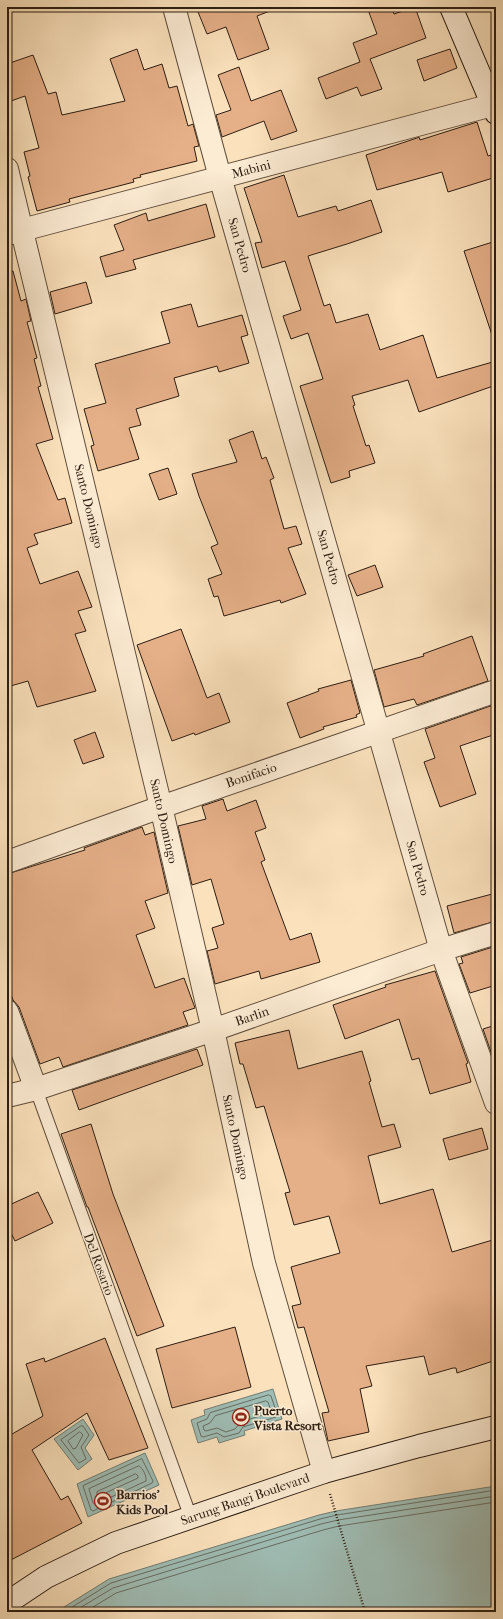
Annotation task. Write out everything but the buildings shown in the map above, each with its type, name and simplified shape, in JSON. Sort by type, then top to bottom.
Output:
[{"type":"street","name":"San Pedro","points":[[174,7],[220,177],[379,731],[440,950],[496,1102]]},
{"type":"street","points":[[451,7],[495,107]]},
{"type":"street","name":"Mabini","points":[[15,232],[220,177],[495,107]]},
{"type":"street","name":"Santo Domingo","points":[[7,169],[15,232],[161,807],[213,1030],[264,1263],[324,1472]]},
{"type":"street","name":"Bonifacio","points":[[7,862],[496,691]]},
{"type":"street","name":"Barlin","points":[[7,1096],[36,1089],[213,1030],[440,950],[496,933]]},
{"type":"street","name":"Del Rosario","points":[[7,1011],[36,1089]]},
{"type":"street","name":"Sarung Bangi Boulevard","points":[[7,1603],[46,1577],[116,1543],[324,1472],[496,1427]]},
{"type":"lane","name":"Del Rosario","points":[[36,1089],[191,1518]]},
{"type":"path","points":[[324,1472],[365,1612]]},
{"type":"water","name":"Puerto Vista Resort","points":[[273,1389],[282,1419],[244,1431],[245,1435],[219,1443],[217,1437],[198,1443],[191,1420],[205,1415],[204,1410]]},
{"type":"water","points":[[83,1419],[94,1435],[85,1448],[92,1459],[78,1470],[54,1439]]},
{"type":"water","name":"Barrios' Kids Pool","points":[[145,1453],[159,1485],[88,1517],[77,1484]]},
{"type":"water","points":[[496,1486],[496,1612],[56,1612],[109,1579],[319,1515]]},
{"type":"place","name":"Puerto Vista Resort","points":[[241,1417]]},
{"type":"place","name":"Barrios' Kids Pool","points":[[103,1501]]}]
